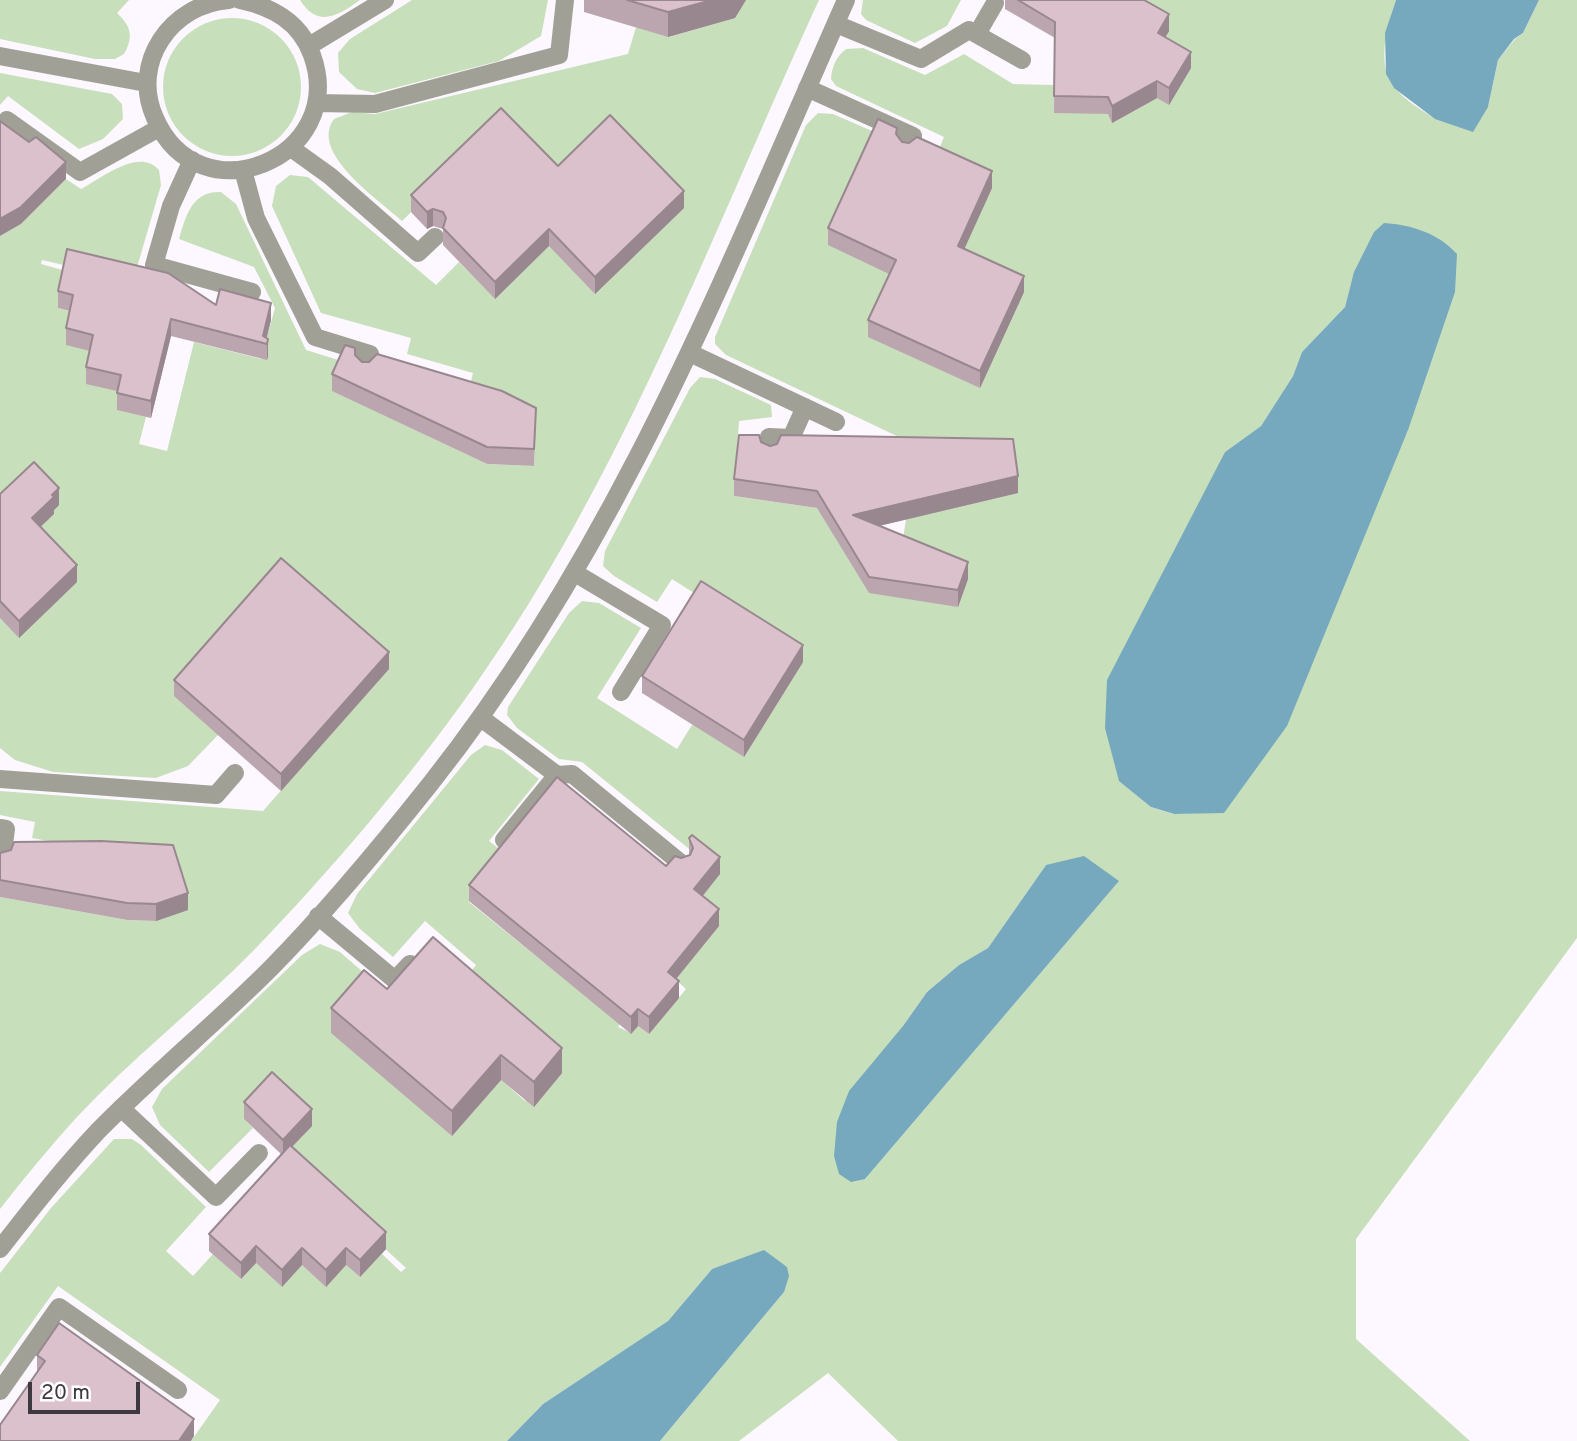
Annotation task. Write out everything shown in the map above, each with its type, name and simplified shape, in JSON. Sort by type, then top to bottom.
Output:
[{"type":"street","points":[[229,0],[194,8],[175,21],[160,38],[151,58],[146,83],[148,103],[168,142],[192,160],[227,171],[268,163],[291,148],[304,132],[316,103],[316,68],[309,46],[272,4],[240,0]]},
{"type":"street","points":[[309,46],[385,0]]},
{"type":"street","points":[[316,103],[375,104],[559,55],[565,0]]},
{"type":"street","points":[[0,1249],[40,1198],[121,1108],[270,968],[318,916],[431,784],[542,630],[639,459],[690,353],[846,0]]},
{"type":"street","points":[[977,34],[995,3]]},
{"type":"street","points":[[836,24],[921,59],[969,30],[1022,60]]},
{"type":"street","points":[[0,56],[146,83]]},
{"type":"street","points":[[807,88],[913,136],[907,149]]},
{"type":"street","points":[[7,120],[80,173],[159,128]]},
{"type":"street","points":[[291,148],[330,176],[418,253],[435,237]]},
{"type":"street","points":[[192,160],[171,206],[154,265],[252,292]]},
{"type":"street","points":[[243,170],[256,218],[315,337],[370,354],[366,368]]},
{"type":"street","points":[[690,353],[836,422]]},
{"type":"street","points":[[770,452],[769,437],[791,438],[805,407]]},
{"type":"street","points":[[575,573],[663,625],[621,692]]},
{"type":"street","points":[[481,718],[556,775],[572,774],[682,864]]},
{"type":"street","points":[[0,779],[216,795],[235,773]]},
{"type":"street","points":[[504,840],[556,775]]},
{"type":"street","points":[[0,828],[6,829],[2,859]]},
{"type":"street","points":[[318,916],[395,980],[413,972],[423,949]]},
{"type":"street","points":[[121,1108],[216,1197],[259,1153]]},
{"type":"street","points":[[0,1391],[59,1307],[178,1390]]},
{"type":"green space","points":[[0,0],[129,0],[117,13],[130,32],[127,48],[124,54],[115,59],[95,59],[0,39]]},
{"type":"green space","points":[[300,0],[360,0],[337,14],[321,17],[307,9]]},
{"type":"green space","points":[[412,0],[548,0],[541,36],[499,61],[375,93],[357,89],[339,72],[338,53],[350,39]]},
{"type":"green space","points":[[746,0],[819,0],[662,352],[575,524],[527,607],[473,688],[396,790],[312,888],[254,950],[76,1118],[0,1209],[0,897],[127,920],[156,921],[102,851],[32,838],[35,822],[0,815],[0,791],[263,811],[388,669],[218,735],[188,766],[156,778],[53,772],[15,760],[0,748],[0,618],[20,637],[7,555],[54,514],[0,511],[0,236],[21,224],[66,179],[81,189],[131,163],[151,164],[159,170],[161,185],[133,281],[42,260],[41,264],[66,271],[58,308],[73,312],[105,367],[146,417],[139,444],[167,451],[194,342],[261,359],[275,308],[254,267],[179,239],[188,213],[197,200],[211,193],[221,192],[236,204],[306,350],[345,362],[333,391],[487,464],[534,466],[536,425],[467,397],[473,373],[407,354],[411,338],[321,313],[272,206],[276,186],[290,175],[308,177],[436,285],[459,262],[495,298],[549,246],[558,183],[501,125],[402,221],[363,188],[338,160],[331,146],[329,132],[334,119],[352,112],[375,114],[628,54],[636,27],[669,37],[735,18]]},
{"type":"green space","points":[[863,0],[961,0],[947,26],[915,43],[866,20],[861,14]]},
{"type":"green space","points":[[1116,0],[1396,0],[1385,46],[1386,69],[1396,89],[1435,119],[1488,107],[1498,60],[1523,33],[1539,0],[1577,0],[1577,938],[1356,1239],[1356,1339],[1470,1441],[898,1441],[828,1373],[739,1441],[660,1441],[784,1292],[729,1264],[712,1269],[668,1321],[543,1404],[507,1441],[191,1441],[220,1400],[58,1286],[0,1367],[0,1273],[51,1208],[114,1139],[132,1139],[141,1145],[206,1207],[166,1251],[193,1276],[213,1254],[241,1279],[256,1263],[282,1287],[302,1265],[326,1286],[346,1265],[360,1277],[381,1253],[401,1272],[406,1268],[244,1119],[253,1128],[209,1172],[160,1125],[152,1107],[162,1089],[302,955],[320,944],[340,952],[387,993],[452,1136],[485,1098],[470,1052],[526,1102],[460,985],[476,965],[425,921],[393,957],[360,929],[348,913],[357,894],[471,755],[485,745],[502,750],[539,779],[489,841],[507,855],[469,902],[620,1024],[618,1027],[631,1033],[638,1026],[649,1034],[686,989],[675,979],[694,906],[720,874],[582,762],[559,759],[517,728],[507,715],[508,707],[569,613],[582,601],[599,603],[641,628],[597,698],[677,749],[692,725],[803,662],[672,579],[657,602],[614,576],[603,566],[605,551],[690,388],[700,377],[715,379],[771,405],[772,417],[739,421],[734,496],[817,508],[901,552],[906,519],[1017,493],[726,355],[715,344],[715,337],[806,125],[818,113],[833,114],[879,134],[958,263],[934,161],[944,137],[836,86],[831,79],[835,62],[846,49],[863,48],[925,75],[964,54],[1013,84],[1054,85],[1158,50],[1168,31]],"holes":[[[1352,281],[1408,430],[1224,812],[1173,814],[1151,807],[1205,494],[1225,452],[1261,426],[1293,376],[1302,352],[1345,307]],[[1046,865],[1118,882],[865,1179],[903,1026],[927,992],[959,965],[988,948]]]},
{"type":"green space","points":[[232,18],[258,23],[281,38],[296,61],[301,87],[296,113],[281,136],[258,151],[232,156],[206,151],[183,136],[168,113],[163,87],[168,61],[183,38],[206,23]]},
{"type":"green space","points":[[0,73],[112,94],[122,104],[123,119],[103,139],[79,149],[8,96],[0,105]]},
{"type":"water","points":[[1396,0],[1539,0],[1523,33],[1514,39],[1498,60],[1488,107],[1473,132],[1435,119],[1394,88],[1386,74],[1385,33]]},
{"type":"water","points":[[1384,223],[1424,231],[1457,254],[1455,292],[1408,430],[1287,726],[1224,813],[1174,814],[1151,807],[1119,781],[1105,728],[1107,680],[1225,452],[1261,426],[1293,376],[1302,352],[1345,307],[1354,272],[1374,232]]},
{"type":"water","points":[[1084,856],[1119,881],[865,1179],[851,1182],[839,1174],[834,1156],[837,1122],[849,1091],[903,1026],[927,992],[959,965],[988,948],[1046,865]]},
{"type":"water","points":[[764,1250],[787,1267],[789,1276],[784,1292],[660,1441],[507,1441],[543,1404],[668,1321],[712,1269]]},
{"type":"building","points":[[627,0],[712,0],[668,12]]},
{"type":"building","points":[[1018,0],[1144,0],[1169,14],[1158,33],[1191,52],[1169,88],[1157,81],[1112,106],[1108,97],[1054,96],[1055,22]]},
{"type":"building","points":[[501,108],[558,166],[610,115],[684,191],[595,277],[549,229],[495,282],[443,228],[446,218],[443,212],[433,209],[427,212],[411,195]]},
{"type":"building","points":[[878,119],[897,128],[896,134],[902,142],[909,143],[917,137],[992,171],[958,246],[1024,276],[980,371],[868,320],[896,260],[828,228]]},
{"type":"building","points":[[0,121],[29,142],[36,137],[66,162],[21,207],[0,219]]},
{"type":"building","points":[[67,249],[168,273],[216,305],[220,289],[271,303],[263,336],[268,339],[267,344],[171,319],[151,401],[117,393],[121,375],[86,367],[93,335],[66,328],[73,295],[58,291]]},
{"type":"building","points":[[345,345],[355,348],[355,355],[362,362],[369,362],[377,354],[502,391],[536,408],[534,449],[487,447],[332,374]]},
{"type":"building","points":[[739,435],[759,435],[761,442],[770,446],[777,444],[781,435],[1013,439],[1018,476],[853,515],[968,562],[958,590],[869,577],[817,491],[734,479]]},
{"type":"building","points":[[34,462],[59,488],[52,495],[54,497],[32,518],[77,565],[19,621],[0,601],[0,494]]},
{"type":"building","points":[[281,558],[389,652],[281,774],[174,680]]},
{"type":"building","points":[[701,581],[803,645],[744,740],[642,676]]},
{"type":"building","points":[[557,777],[666,866],[675,856],[681,858],[690,855],[693,848],[689,838],[692,835],[720,857],[694,889],[719,909],[668,972],[679,981],[649,1017],[638,1009],[631,1017],[469,885]]},
{"type":"building","points":[[101,841],[173,845],[188,893],[156,904],[127,903],[0,880],[0,853],[11,850],[14,842]]},
{"type":"building","points":[[433,937],[562,1048],[534,1082],[501,1055],[452,1111],[331,1008],[364,970],[387,989]]},
{"type":"building","points":[[272,1072],[312,1109],[283,1140],[244,1102]]},
{"type":"building","points":[[290,1145],[386,1232],[360,1260],[346,1248],[326,1270],[302,1248],[282,1270],[256,1246],[241,1263],[209,1234]]},
{"type":"building","points":[[59,1323],[194,1419],[179,1441],[0,1441],[0,1425],[45,1361],[37,1355]]}]
